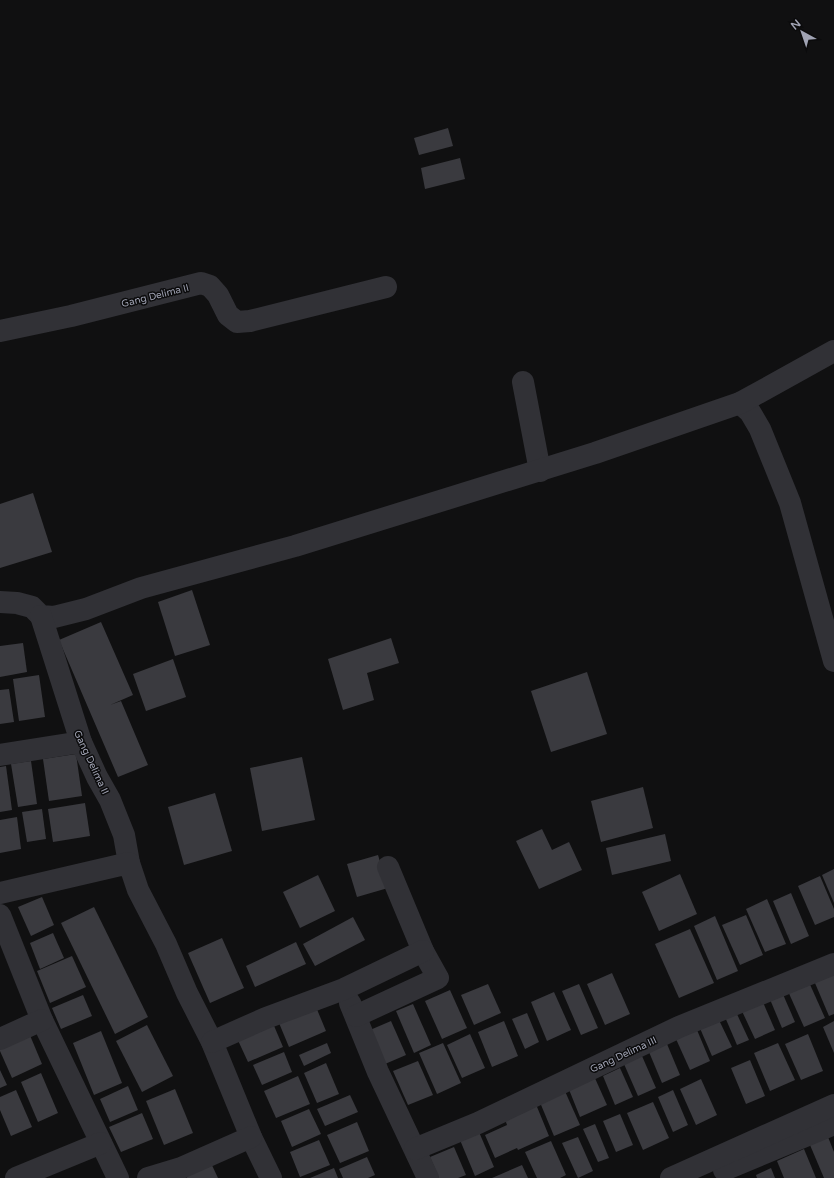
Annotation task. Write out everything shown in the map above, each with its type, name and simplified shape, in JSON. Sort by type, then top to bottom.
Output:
[{"type":"street","name":"Gang Delima II","points":[[0,331],[71,316],[201,283],[210,286],[218,295],[228,315],[237,322],[250,321],[386,287]]},
{"type":"street","points":[[0,602],[17,603],[32,607],[41,616],[54,617],[86,609],[141,588],[295,546],[602,451],[740,403],[834,351]]},
{"type":"street","points":[[523,382],[540,471]]},
{"type":"street","points":[[740,403],[750,412],[760,429],[790,503],[834,660]]},
{"type":"street","name":"Gang Delima II","points":[[41,616],[80,742],[110,800],[124,836],[129,863],[138,890],[166,944],[187,993],[212,1042],[270,1178]]},
{"type":"street","points":[[0,755],[80,742]]},
{"type":"street","points":[[0,893],[129,863]]},
{"type":"street","points":[[356,1016],[438,978],[423,951],[388,867]]},
{"type":"street","points":[[0,915],[42,1020],[118,1178]]},
{"type":"street","points":[[212,1042],[266,1018],[344,989],[423,951]]},
{"type":"street","name":"Gang Delima III","points":[[415,1149],[478,1123],[679,1027],[834,964]]},
{"type":"street","points":[[344,989],[378,1072],[428,1178]]},
{"type":"street","points":[[0,1039],[42,1020]]},
{"type":"street","points":[[689,1176],[834,1105]]},
{"type":"street","points":[[689,1176],[834,1124]]},
{"type":"street","points":[[148,1178],[181,1168],[252,1137]]},
{"type":"street","points":[[16,1178],[101,1142]]},
{"type":"building","points":[[448,128],[453,146],[419,155],[414,138]]},
{"type":"building","points":[[460,158],[465,179],[425,189],[421,168]]},
{"type":"building","points":[[33,493],[52,552],[0,568],[0,504]]},
{"type":"building","points":[[192,590],[210,645],[175,656],[158,602]]},
{"type":"building","points":[[101,622],[133,695],[110,705],[121,701],[148,765],[118,777],[59,640]]},
{"type":"building","points":[[391,638],[399,663],[367,673],[374,700],[343,710],[328,659]]},
{"type":"building","points":[[23,643],[27,672],[0,677],[0,646]]},
{"type":"building","points":[[173,659],[186,697],[146,711],[133,674]]},
{"type":"building","points":[[587,672],[607,734],[551,752],[531,691]]},
{"type":"building","points":[[39,675],[45,717],[19,721],[13,679]]},
{"type":"building","points":[[9,689],[14,722],[0,724],[0,690]]},
{"type":"building","points":[[76,754],[82,796],[49,801],[43,759]]},
{"type":"building","points":[[302,757],[315,820],[262,831],[250,768]]},
{"type":"building","points":[[31,761],[37,804],[18,807],[11,764]]},
{"type":"building","points":[[6,766],[12,810],[0,812],[0,767]]},
{"type":"building","points":[[643,787],[653,828],[601,842],[591,801]]},
{"type":"building","points":[[215,793],[232,851],[184,865],[168,807]]},
{"type":"building","points":[[85,803],[90,836],[53,842],[48,809]]},
{"type":"building","points":[[42,809],[46,839],[27,842],[22,812]]},
{"type":"building","points":[[17,817],[21,849],[0,853],[0,820]]},
{"type":"building","points":[[542,829],[552,850],[569,842],[582,870],[539,889],[516,841]]},
{"type":"building","points":[[665,834],[671,861],[612,875],[606,848]]},
{"type":"building","points":[[378,855],[388,888],[357,897],[347,864]]},
{"type":"building","points":[[834,869],[834,903],[822,875]]},
{"type":"building","points":[[680,874],[697,914],[659,931],[642,892]]},
{"type":"building","points":[[318,875],[335,911],[300,928],[283,892]]},
{"type":"building","points":[[820,876],[834,909],[834,917],[815,925],[798,886]]},
{"type":"building","points":[[791,893],[809,936],[791,944],[773,901]]},
{"type":"building","points":[[42,897],[54,925],[31,936],[18,907]]},
{"type":"building","points":[[767,899],[786,944],[765,952],[746,909]]},
{"type":"building","points":[[94,907],[148,1017],[115,1034],[61,923]]},
{"type":"building","points":[[746,915],[763,955],[740,965],[722,925]]},
{"type":"building","points":[[715,916],[738,971],[717,980],[694,926]]},
{"type":"building","points":[[353,917],[365,940],[315,966],[303,944]]},
{"type":"building","points":[[690,929],[714,983],[679,998],[655,944]]},
{"type":"building","points":[[53,933],[64,958],[40,969],[30,943]]},
{"type":"building","points":[[222,938],[244,988],[210,1003],[188,953]]},
{"type":"building","points":[[296,942],[306,964],[255,987],[246,966]]},
{"type":"building","points":[[72,956],[86,987],[50,1003],[37,971]]},
{"type":"building","points":[[834,969],[834,1014],[829,1016],[812,976]]},
{"type":"building","points":[[612,973],[630,1014],[605,1025],[587,984]]},
{"type":"building","points":[[808,980],[825,1018],[804,1027],[787,989]]},
{"type":"building","points":[[488,984],[501,1013],[474,1025],[461,995]]},
{"type":"building","points":[[579,984],[598,1028],[581,1035],[562,991]]},
{"type":"building","points":[[450,990],[467,1028],[442,1039],[425,1001]]},
{"type":"building","points":[[554,992],[571,1030],[547,1041],[531,1002]]},
{"type":"building","points":[[782,992],[795,1022],[782,1028],[769,997]]},
{"type":"building","points":[[83,995],[92,1016],[61,1029],[52,1008]]},
{"type":"building","points":[[762,1000],[775,1030],[755,1039],[741,1009]]},
{"type":"building","points":[[413,1004],[431,1045],[414,1053],[396,1011]]},
{"type":"building","points":[[316,1007],[326,1031],[289,1047],[279,1023]]},
{"type":"building","points":[[736,1012],[749,1040],[737,1045],[725,1017]]},
{"type":"building","points":[[527,1013],[539,1042],[525,1049],[512,1019]]},
{"type":"building","points":[[718,1018],[732,1047],[712,1056],[699,1026]]},
{"type":"building","points":[[272,1021],[283,1047],[248,1062],[236,1036]]},
{"type":"building","points":[[391,1021],[406,1055],[385,1064],[370,1030]]},
{"type":"building","points":[[504,1021],[518,1056],[492,1067],[478,1032]]},
{"type":"building","points":[[834,1021],[834,1053],[823,1027]]},
{"type":"building","points":[[147,1025],[173,1076],[142,1092],[116,1041]]},
{"type":"building","points":[[697,1030],[710,1061],[690,1070],[676,1039]]},
{"type":"building","points":[[101,1031],[122,1083],[94,1095],[73,1043]]},
{"type":"building","points":[[29,1033],[42,1064],[12,1078],[0,1051],[0,1046]]},
{"type":"building","points":[[470,1034],[485,1068],[462,1078],[447,1045]]},
{"type":"building","points":[[808,1034],[823,1071],[801,1080],[785,1044]]},
{"type":"building","points":[[327,1043],[331,1053],[304,1066],[299,1055]]},
{"type":"building","points":[[443,1043],[461,1083],[437,1094],[419,1053]]},
{"type":"building","points":[[778,1043],[795,1080],[770,1091],[754,1053]]},
{"type":"building","points":[[667,1044],[680,1075],[662,1083],[649,1052]]},
{"type":"building","points":[[284,1052],[292,1072],[262,1085],[253,1065]]},
{"type":"building","points":[[642,1056],[656,1088],[638,1096],[624,1064]]},
{"type":"building","points":[[750,1060],[765,1096],[746,1104],[731,1068]]},
{"type":"building","points":[[418,1061],[433,1095],[408,1105],[393,1071]]},
{"type":"building","points":[[326,1063],[339,1094],[317,1103],[304,1073]]},
{"type":"building","points":[[620,1068],[633,1097],[615,1105],[603,1076]]},
{"type":"building","points":[[0,1070],[7,1085],[0,1088]]},
{"type":"building","points":[[41,1073],[58,1113],[38,1122],[21,1082]]},
{"type":"building","points":[[298,1076],[310,1104],[276,1118],[264,1091]]},
{"type":"building","points":[[594,1076],[607,1105],[580,1117],[568,1087]]},
{"type":"building","points":[[701,1079],[717,1115],[696,1125],[680,1089]]},
{"type":"building","points":[[128,1086],[138,1110],[110,1122],[100,1099]]},
{"type":"building","points":[[175,1089],[193,1133],[164,1145],[146,1101]]},
{"type":"building","points":[[564,1089],[580,1125],[554,1136],[539,1100]]},
{"type":"building","points":[[16,1090],[32,1127],[11,1136],[0,1110],[0,1097]]},
{"type":"building","points":[[673,1090],[688,1125],[673,1132],[658,1097]]},
{"type":"building","points":[[350,1095],[358,1112],[325,1126],[317,1109]]},
{"type":"building","points":[[535,1102],[549,1136],[518,1150],[517,1148],[495,1158],[485,1135],[507,1125],[504,1116]]},
{"type":"building","points":[[653,1102],[669,1138],[643,1150],[627,1113]]},
{"type":"building","points":[[309,1109],[321,1134],[292,1147],[281,1121]]},
{"type":"building","points":[[142,1113],[153,1139],[121,1152],[109,1127]]},
{"type":"building","points":[[620,1114],[633,1145],[616,1152],[603,1121]]},
{"type":"building","points":[[357,1122],[369,1151],[340,1163],[327,1135]]},
{"type":"building","points":[[595,1124],[609,1158],[598,1162],[583,1129]]},
{"type":"building","points":[[479,1132],[494,1167],[475,1176],[460,1140]]},
{"type":"building","points":[[578,1137],[593,1171],[578,1178],[562,1143]]},
{"type":"building","points":[[828,1137],[834,1152],[834,1178],[824,1178],[810,1145]]},
{"type":"building","points":[[319,1140],[330,1165],[300,1177],[290,1152]]},
{"type":"building","points":[[551,1141],[566,1175],[560,1178],[537,1178],[525,1152]]},
{"type":"building","points":[[454,1147],[466,1175],[458,1178],[439,1178],[430,1157]]},
{"type":"building","points":[[804,1149],[816,1178],[784,1178],[777,1161]]},
{"type":"building","points":[[367,1157],[375,1175],[368,1178],[343,1178],[339,1169]]},
{"type":"building","points":[[210,1161],[218,1178],[187,1178],[184,1172]]},
{"type":"building","points":[[522,1165],[528,1178],[492,1178]]},
{"type":"building","points":[[334,1168],[338,1178],[310,1178]]},
{"type":"building","points":[[771,1168],[775,1178],[757,1178],[756,1175]]}]
